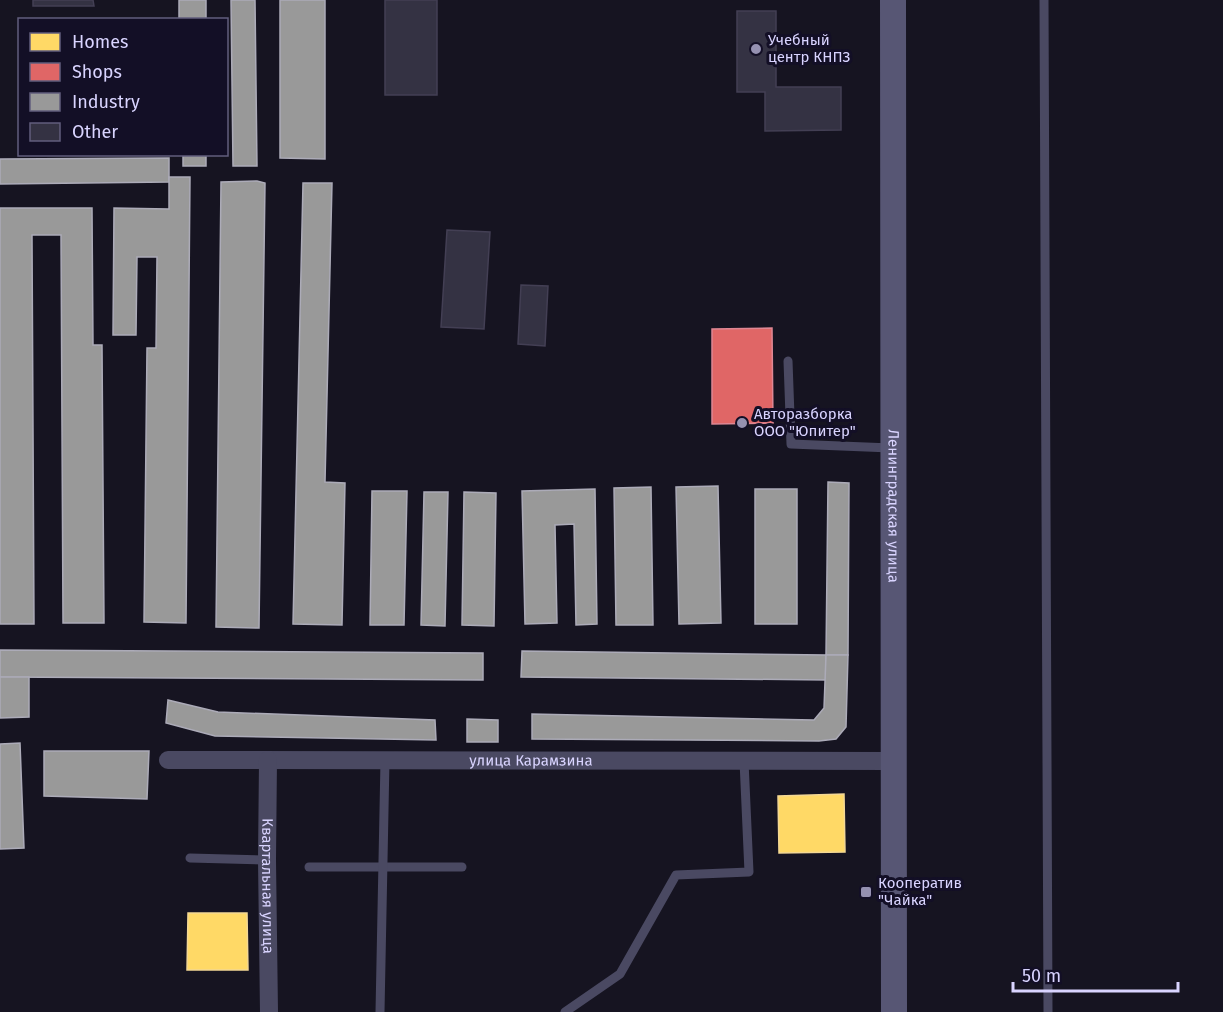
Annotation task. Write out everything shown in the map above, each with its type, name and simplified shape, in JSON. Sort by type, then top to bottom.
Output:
[{"type":"main road","name":"Ленинградская улица","points":[[894,0],[894,1012]]},
{"type":"street","name":"улица Карамзина","points":[[168,760],[894,761]]},
{"type":"street","name":"Квартальная улица","points":[[268,760],[269,1012]]},
{"type":"lane","points":[[1044,0],[1048,1012]]},
{"type":"lane","points":[[788,361],[791,444],[894,448]]},
{"type":"lane","points":[[380,1012],[385,760]]},
{"type":"lane","points":[[565,1012],[620,974],[676,875],[749,872],[744,761]]},
{"type":"lane","points":[[190,858],[267,860]]},
{"type":"lane","points":[[309,867],[462,867]]},
{"type":"building: Homes","points":[[844,794],[845,852],[779,853],[778,796]]},
{"type":"building: Homes","points":[[188,913],[247,913],[248,970],[187,970]]},
{"type":"building: Shops","points":[[772,328],[773,423],[712,424],[712,329]]},
{"type":"building: Industry","points":[[179,0],[206,0],[206,18],[179,18]]},
{"type":"building: Industry","points":[[231,0],[255,0],[257,166],[233,166]]},
{"type":"building: Industry","points":[[280,0],[325,0],[325,159],[280,158]]},
{"type":"building: Industry","points":[[183,156],[206,156],[206,166],[183,166]]},
{"type":"building: Industry","points":[[169,158],[169,182],[0,184],[0,159]]},
{"type":"building: Industry","points":[[169,177],[190,177],[186,623],[144,622],[147,348],[156,348],[157,257],[137,257],[136,335],[113,335],[114,208],[169,209]]},
{"type":"building: Industry","points":[[257,181],[265,183],[259,628],[216,627],[221,182]]},
{"type":"building: Industry","points":[[303,183],[332,183],[325,482],[345,483],[342,625],[293,624]]},
{"type":"building: Industry","points":[[0,208],[92,208],[93,345],[102,345],[104,623],[63,623],[61,235],[32,235],[34,624],[0,624]]},
{"type":"building: Industry","points":[[828,482],[849,483],[848,655],[826,655]]},
{"type":"building: Industry","points":[[718,486],[721,623],[679,624],[676,487]]},
{"type":"building: Industry","points":[[651,487],[653,625],[616,625],[614,488]]},
{"type":"building: Industry","points":[[595,489],[597,624],[576,625],[574,524],[555,525],[557,623],[525,624],[522,491]]},
{"type":"building: Industry","points":[[755,489],[797,489],[797,624],[755,624]]},
{"type":"building: Industry","points":[[372,491],[407,491],[404,625],[370,625]]},
{"type":"building: Industry","points":[[424,492],[448,492],[445,626],[421,625]]},
{"type":"building: Industry","points":[[464,492],[496,493],[494,626],[462,625]]},
{"type":"building: Industry","points":[[0,650],[483,653],[483,680],[0,677]]},
{"type":"building: Industry","points":[[522,651],[826,655],[826,680],[521,677]]},
{"type":"building: Industry","points":[[826,655],[848,655],[846,727],[836,739],[819,741],[532,739],[532,714],[814,720],[824,708]]},
{"type":"building: Industry","points":[[0,677],[29,677],[29,717],[0,718]]},
{"type":"building: Industry","points":[[168,700],[218,712],[435,720],[436,740],[215,736],[166,723]]},
{"type":"building: Industry","points":[[467,719],[498,720],[498,742],[467,742]]},
{"type":"building: Industry","points":[[20,743],[24,848],[0,849],[0,744]]},
{"type":"building: Industry","points":[[44,751],[149,751],[147,799],[44,796]]},
{"type":"building: Other","points":[[33,0],[93,0],[94,6],[33,6]]},
{"type":"building: Other","points":[[385,0],[437,0],[437,95],[385,95]]},
{"type":"building: Other","name":"Учебный центр КНПЗ","points":[[737,11],[776,11],[776,87],[841,87],[841,130],[765,131],[765,92],[737,92]]},
{"type":"building: Other","points":[[447,230],[490,232],[484,329],[441,327]]},
{"type":"building: Other","points":[[521,285],[548,286],[545,346],[518,344]]},
{"type":"place","name":"Учебный центр КНПЗ","points":[[756,49]]},
{"type":"place","name":"Авторазборка ООО \"Юпитер\"","points":[[742,423]]},
{"type":"place","name":"Кооператив \"Чайка\"","points":[[866,892]]}]
